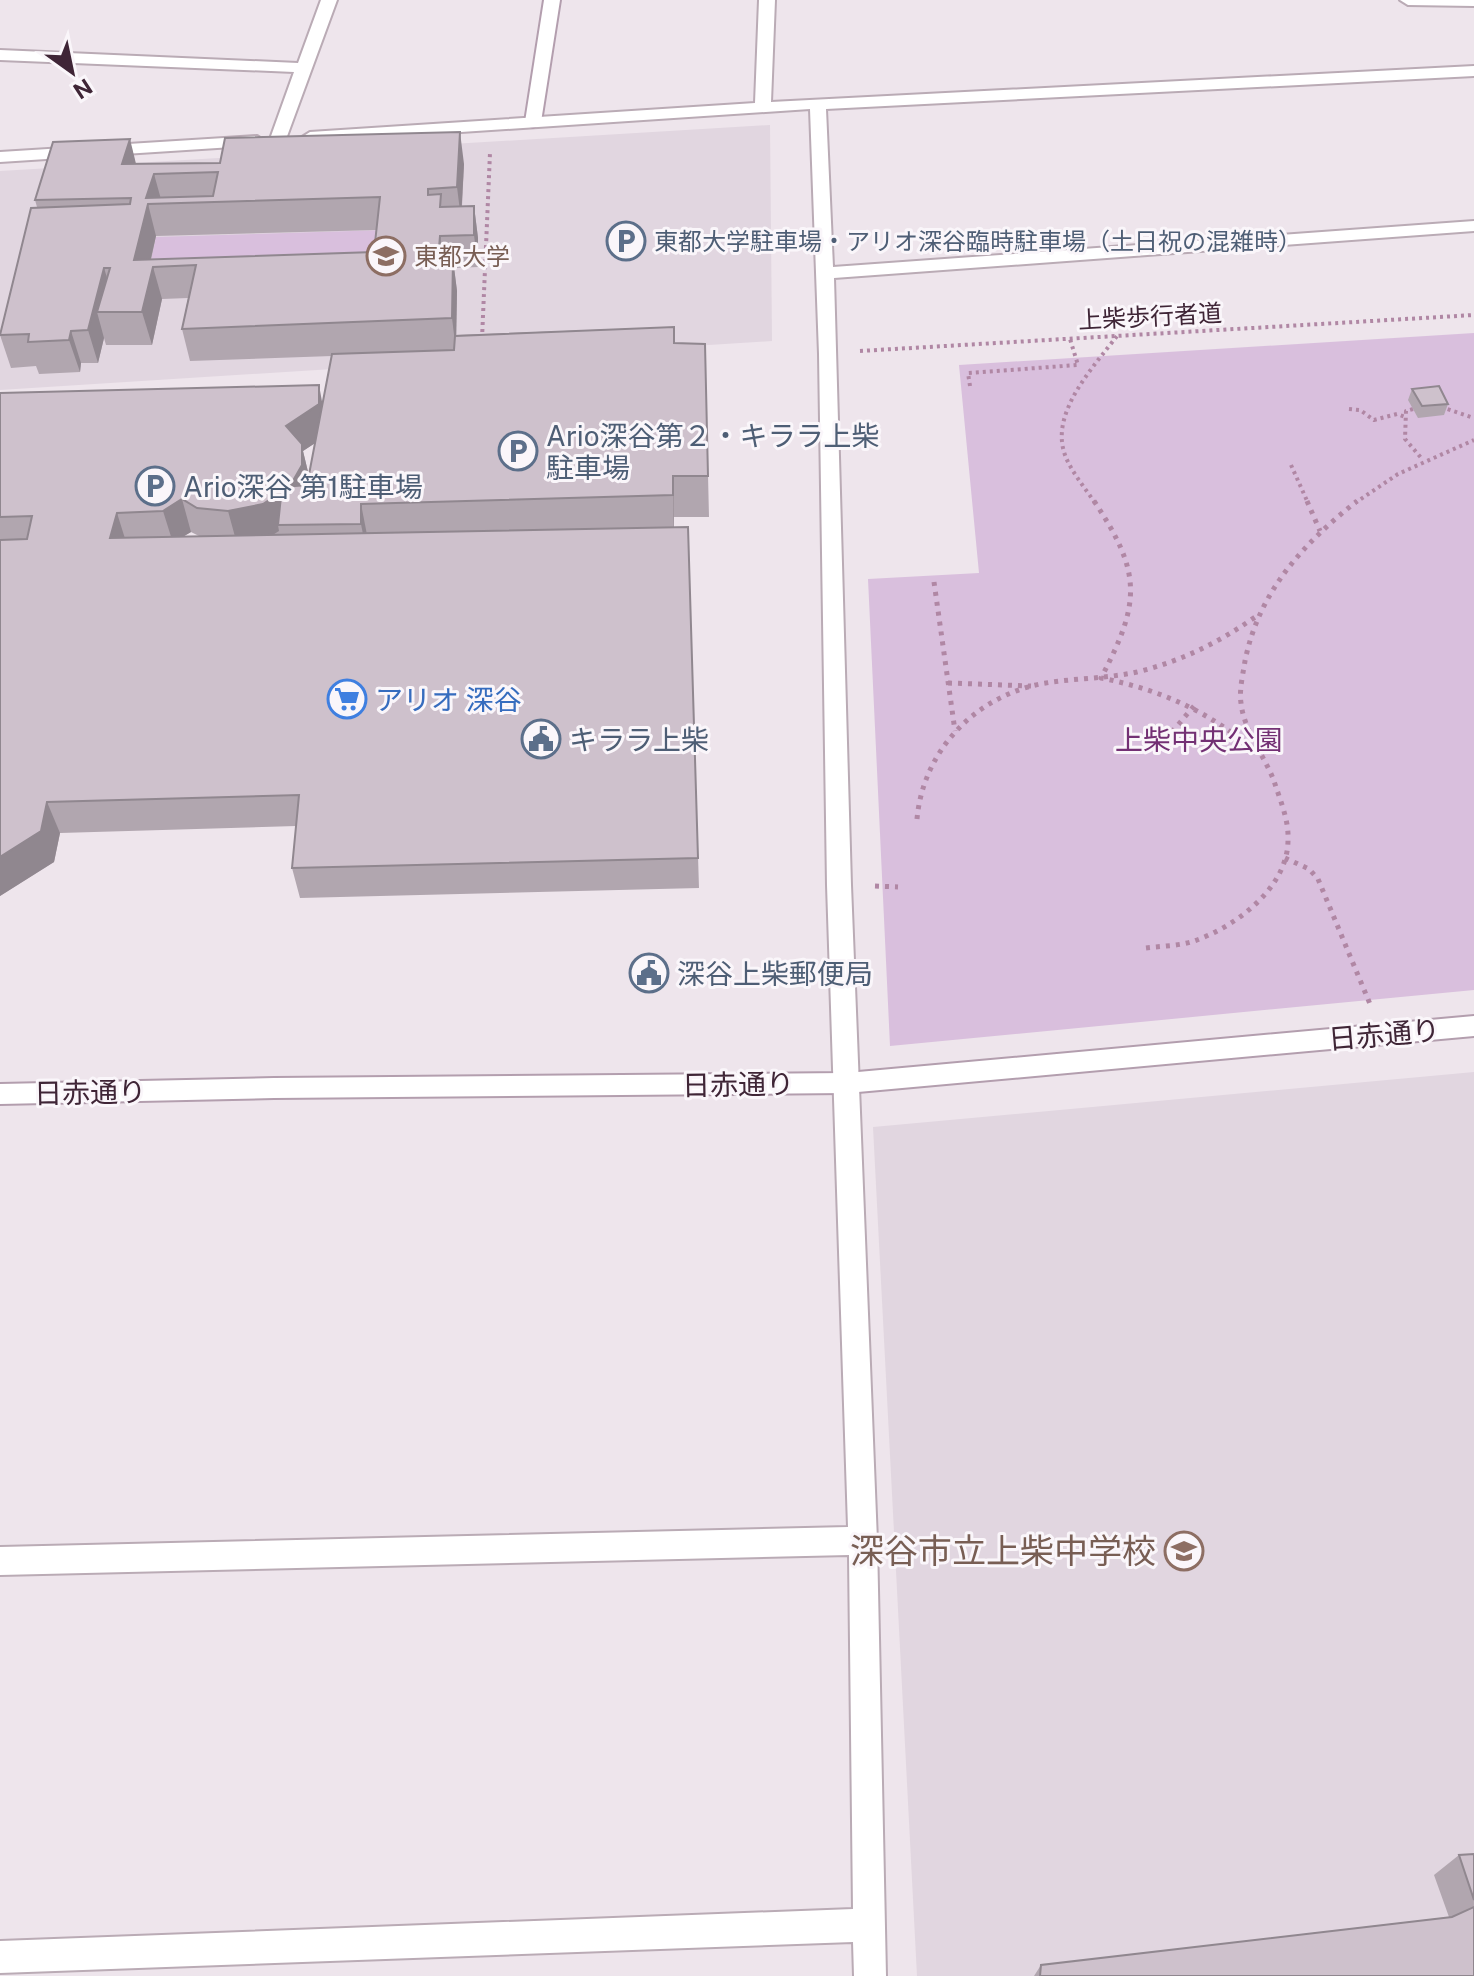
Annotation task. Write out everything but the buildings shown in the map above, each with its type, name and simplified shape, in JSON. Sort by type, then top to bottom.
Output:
[{"type":"street","points":[[278,139],[329,0]]},
{"type":"street","points":[[533,122],[552,0]]},
{"type":"street","points":[[763,107],[767,0]]},
{"type":"street","points":[[1408,0],[1471,4]]},
{"type":"street","points":[[0,55],[306,68]]},
{"type":"street","points":[[0,157],[763,107],[1474,71]]},
{"type":"street","points":[[818,105],[828,354],[837,823],[863,1541],[870,1976]]},
{"type":"street","points":[[823,273],[1474,226]]},
{"type":"street","name":"日赤通り","points":[[0,1094],[274,1088],[847,1083],[1474,1026]]},
{"type":"street","points":[[0,1561],[863,1541]]},
{"type":"street","points":[[0,1957],[868,1925]]},
{"type":"path","points":[[482,353],[490,142]]},
{"type":"path","name":"上柴歩行者道","points":[[828,354],[1474,315]]},
{"type":"path","points":[[1101,678],[1121,637],[1132,602],[1127,562],[1109,525],[1063,453],[1062,432],[1080,391],[1117,336]]},
{"type":"path","points":[[970,386],[968,373],[1078,365],[1070,339]]},
{"type":"path","points":[[1440,407],[1474,418]]},
{"type":"path","points":[[1349,409],[1360,410],[1374,420],[1397,414],[1405,417]]},
{"type":"path","points":[[1413,409],[1406,411],[1401,429],[1403,440],[1409,450],[1423,460]]},
{"type":"path","points":[[1146,948],[1193,941],[1232,921],[1263,896],[1282,869],[1289,843],[1284,816],[1241,702],[1244,660],[1253,627],[1297,556],[1320,531],[1362,497],[1423,460],[1474,440]]},
{"type":"path","points":[[1291,465],[1320,531]]},
{"type":"path","points":[[934,582],[955,732]]},
{"type":"path","points":[[948,683],[1035,686],[1101,678],[1163,665],[1222,642],[1261,613]]},
{"type":"path","points":[[1101,678],[1150,688],[1194,706],[1240,736],[1265,762]]},
{"type":"path","points":[[917,819],[916,802],[924,773],[941,746],[994,702],[1035,686]]},
{"type":"path","points":[[1172,732],[1194,706]]},
{"type":"path","points":[[1285,858],[1309,869],[1318,879],[1383,1034]]},
{"type":"shaded area","name":"東都大学","points":[[770,125],[772,341],[0,390],[0,171]]},
{"type":"shaded area","name":"深谷市立上柴中学校","points":[[1474,1072],[1474,1976],[917,1976],[873,1127]]},
{"type":"green space","points":[[385,230],[379,284],[143,293],[156,237]]},
{"type":"green space","name":"上柴中央公園","points":[[1474,333],[1474,990],[890,1046],[868,579],[979,573],[959,365]]},
{"type":"place","name":"東都大学駐車場・アリオ深谷臨時駐車場（土日祝の混雑時）","points":[[626,241]]},
{"type":"place","name":"東都大学","points":[[386,256]]},
{"type":"place","name":"Ario深谷第２・キララ上柴 駐車場","points":[[518,451]]},
{"type":"place","name":"Ario深谷 第1駐車場","points":[[155,486]]},
{"type":"place","name":"アリオ 深谷","points":[[347,699]]},
{"type":"place","name":"キララ上柴","points":[[541,739]]},
{"type":"place","name":"深谷上柴郵便局","points":[[649,973]]},
{"type":"place","name":"深谷市立上柴中学校","points":[[1184,1551]]}]
